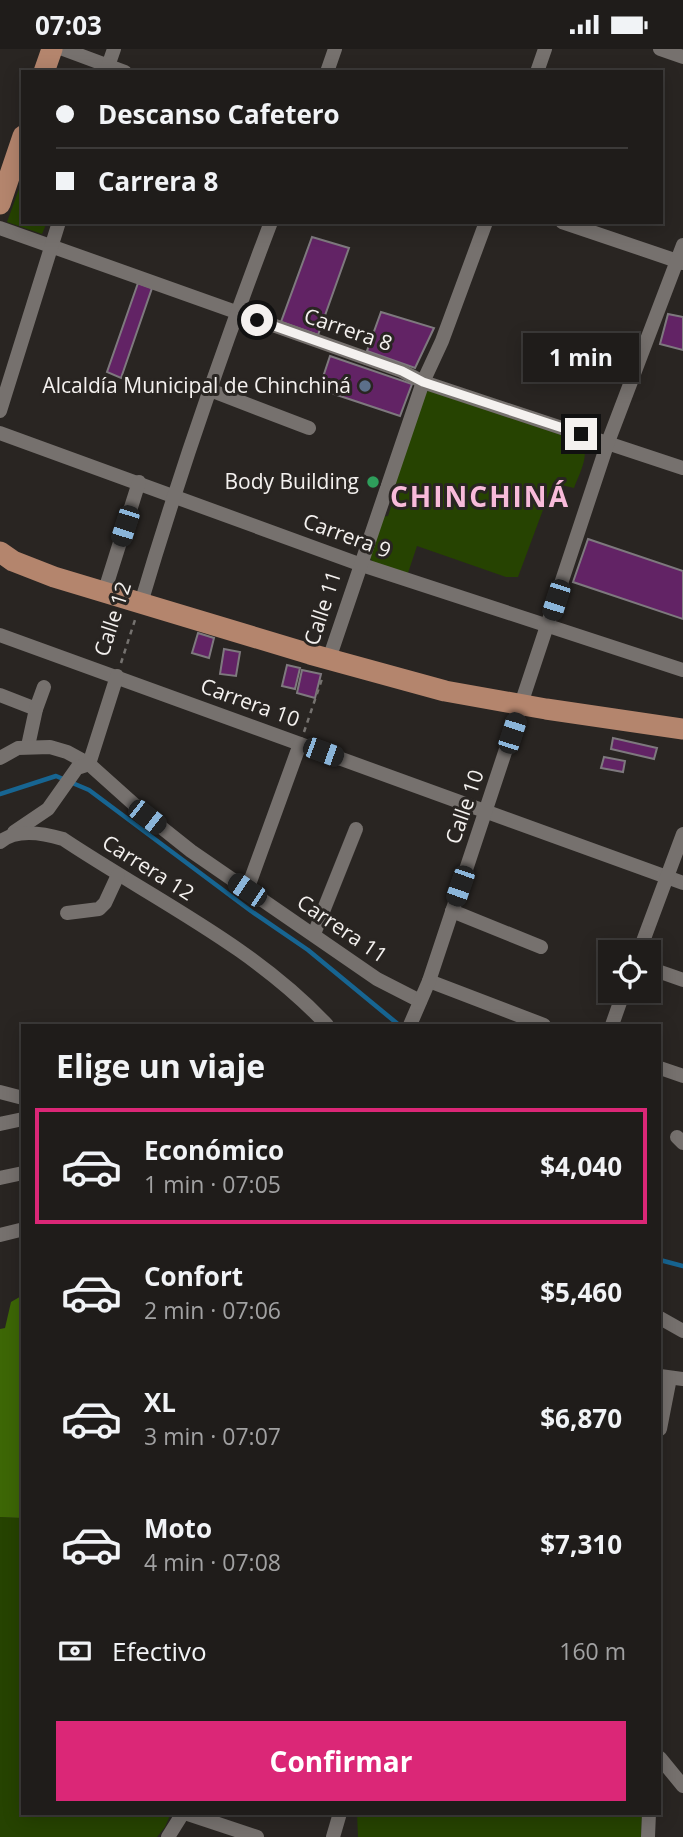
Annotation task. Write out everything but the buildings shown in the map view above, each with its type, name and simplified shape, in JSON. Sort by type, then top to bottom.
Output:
[{"type":"main road","points":[[45,70],[52,49]]},
{"type":"main road","points":[[0,204],[21,142]]},
{"type":"main road","points":[[0,552],[31,569],[104,593],[445,691],[683,729]]},
{"type":"street","points":[[63,49],[107,69],[114,49]]},
{"type":"street","points":[[328,70],[335,49]]},
{"type":"street","points":[[538,70],[545,49]]},
{"type":"street","points":[[660,49],[683,58]]},
{"type":"street","points":[[0,411],[58,224]]},
{"type":"street","name":"Calle 12","points":[[141,603],[173,495],[270,224]]},
{"type":"street","name":"Calle 11","points":[[329,659],[359,564],[423,382],[442,341],[485,224]]},
{"type":"street","points":[[568,224],[681,263]]},
{"type":"street","name":"Carrera 8","points":[[0,228],[402,371],[423,382],[683,468]]},
{"type":"street","name":"Calle 10","points":[[412,1022],[429,981],[608,442],[681,263],[683,246]]},
{"type":"street","points":[[210,390],[309,428]]},
{"type":"street","name":"Carrera 9","points":[[0,433],[359,564],[683,670]]},
{"type":"street","points":[[104,593],[139,482]]},
{"type":"street","name":"Carrera 10","points":[[0,635],[683,883]]},
{"type":"street","name":"Calle 12","points":[[3,839],[48,809],[64,786],[83,766],[117,676]]},
{"type":"street","points":[[0,758],[18,748],[28,746],[44,687]]},
{"type":"street","points":[[0,695],[36,709]]},
{"type":"street","points":[[247,890],[300,744]]},
{"type":"street","name":"Carrera 11","points":[[28,746],[50,747],[67,752],[147,817],[247,890],[377,979],[420,1001]]},
{"type":"street","points":[[314,934],[356,829]]},
{"type":"street","name":"Carrera 12","points":[[3,839],[27,833],[40,833],[63,839],[252,958],[326,1024]]},
{"type":"street","points":[[643,940],[683,834]]},
{"type":"street","points":[[67,913],[99,909],[105,903],[118,875]]},
{"type":"street","points":[[452,911],[541,947]]},
{"type":"street","points":[[661,973],[683,981]]},
{"type":"street","points":[[429,981],[541,1024]]},
{"type":"street","points":[[612,1024],[620,1003]]},
{"type":"street","points":[[661,1068],[683,1076]]},
{"type":"street","points":[[0,1092],[21,1097]]},
{"type":"street","points":[[0,1124],[21,1119]]},
{"type":"street","points":[[0,1178],[21,1173]]},
{"type":"street","points":[[0,1235],[20,1230]]},
{"type":"street","points":[[661,1319],[683,1331]]},
{"type":"street","points":[[661,1424],[671,1378]]},
{"type":"street","points":[[661,1759],[683,1786]]},
{"type":"street","points":[[168,1837],[183,1815]]},
{"type":"street","points":[[190,1815],[257,1837]]},
{"type":"street","points":[[333,1837],[339,1815]]},
{"type":"street","points":[[648,1837],[649,1815]]},
{"type":"path","name":"Calle 12","points":[[117,676],[141,603]]},
{"type":"path","name":"Calle 11","points":[[300,744],[329,659]]},
{"type":"green space","points":[[21,184],[21,224],[46,224],[42,234],[7,222]]},
{"type":"green space","points":[[429,391],[582,442],[584,459],[574,488],[553,483],[518,577],[506,577],[417,546],[408,573],[373,562],[368,555],[379,517],[388,516],[397,489],[391,480],[423,393]]},
{"type":"green space","points":[[21,1296],[21,1518],[0,1517],[0,1329],[5,1328],[11,1302]]},
{"type":"green space","points":[[0,1517],[21,1518],[21,1815],[170,1815],[157,1837],[0,1837]]},
{"type":"green space","points":[[357,1815],[642,1815],[641,1837],[358,1837]]},
{"type":"waterway","points":[[0,794],[56,776],[89,790],[251,911],[308,950],[398,1024]]},
{"type":"waterway","points":[[661,1260],[683,1266]]},
{"type":"place","name":"Alcaldía Municipal de Chinchiná","points":[[365,386]]},
{"type":"place","name":"Body Building","points":[[373,482]]},
{"type":"district","name":"CHINCHINÁ","points":[[480,497]]},
{"type":"route","points":[[257,320],[402,371],[423,382],[581,434]]}]
